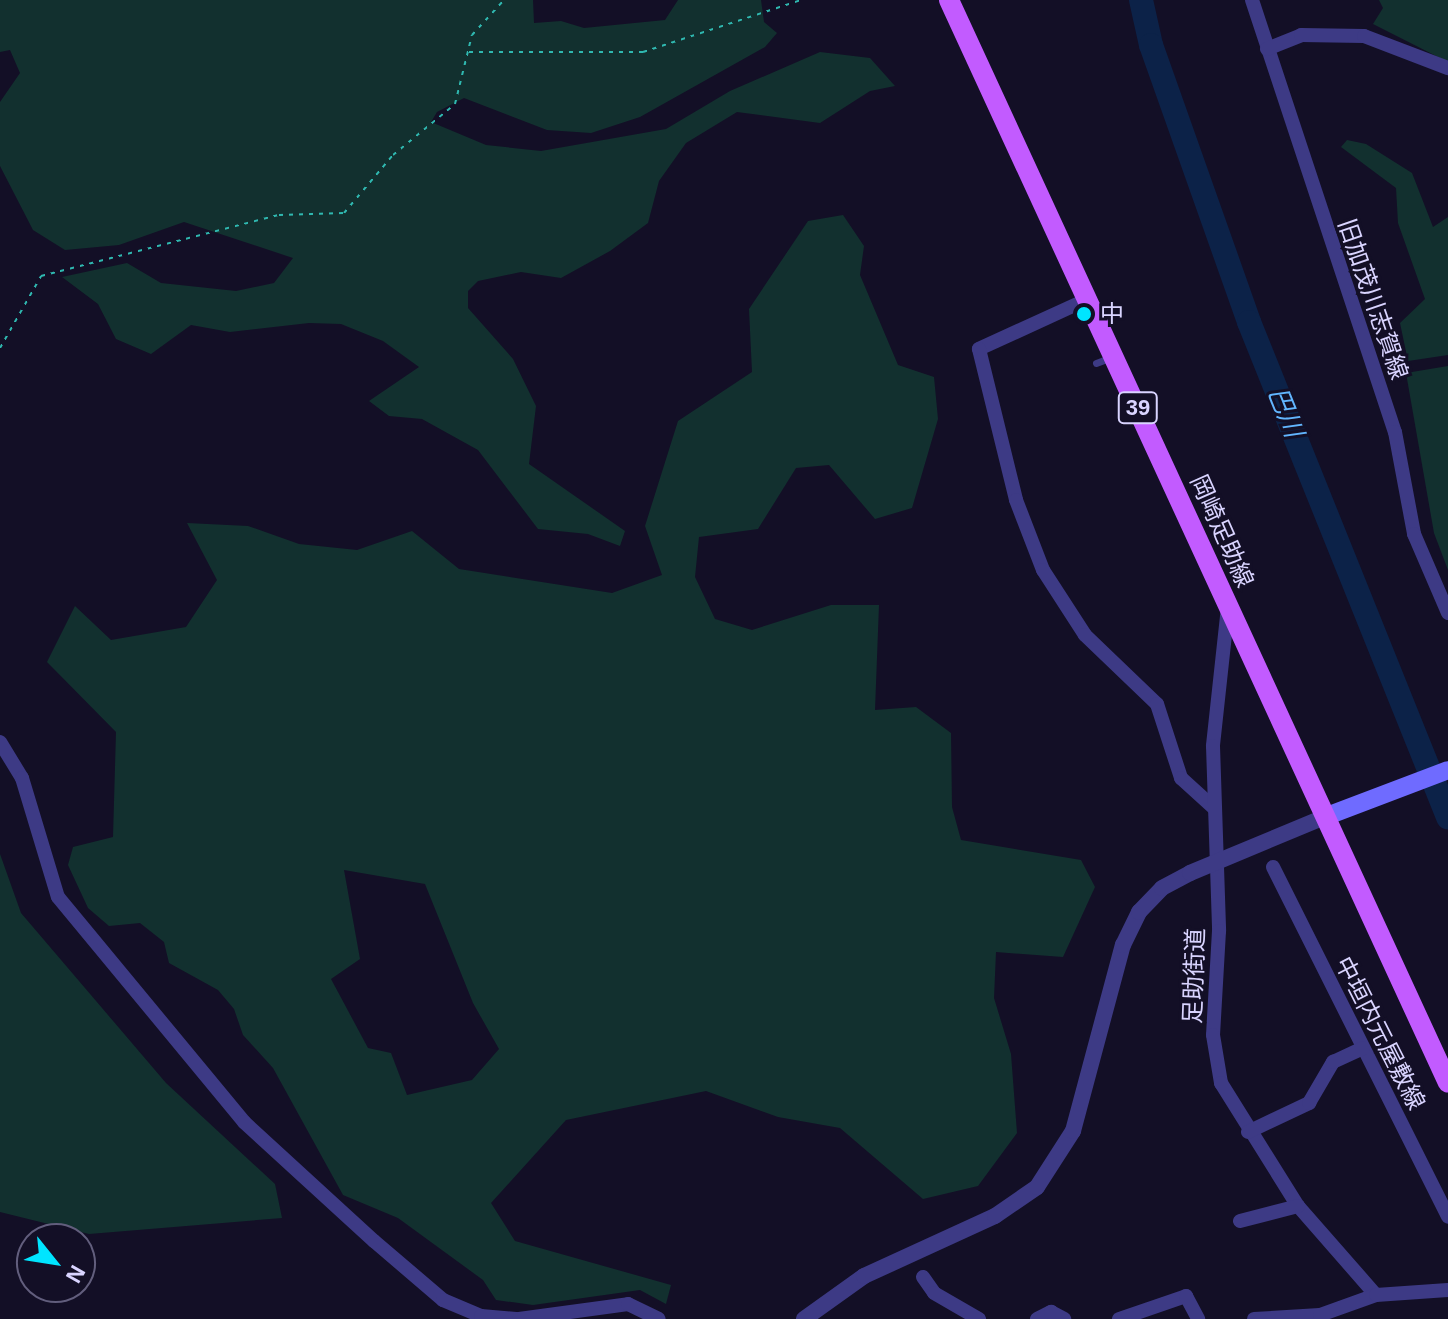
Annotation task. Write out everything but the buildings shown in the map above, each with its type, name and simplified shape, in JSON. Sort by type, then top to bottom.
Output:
[{"type":"main road","name":"岡崎足助線","points":[[949,0],[1088,299],[1105,360],[1228,606],[1448,1083]]},
{"type":"main road","points":[[1327,816],[1448,770]]},
{"type":"street","name":"旧加茂川志賀線","points":[[1252,0],[1395,432],[1414,534],[1448,613]]},
{"type":"street","points":[[1267,49],[1301,35],[1364,36],[1448,68]]},
{"type":"street","points":[[1088,299],[979,349],[1012,485],[1043,570],[1085,635],[1157,704],[1181,778],[1214,808]]},
{"type":"street","name":"足助街道","points":[[1228,606],[1213,746],[1218,863],[1213,1035],[1221,1083],[1248,1132],[1298,1206],[1376,1295]]},
{"type":"street","points":[[0,742],[22,778],[58,897],[244,1122],[374,1241],[443,1300],[481,1316],[519,1319],[628,1304],[659,1319]]},
{"type":"street","points":[[804,1319],[853,1282],[995,1216],[1037,1187],[1073,1131],[1123,945],[1139,912],[1162,888],[1327,816]]},
{"type":"street","name":"中垣内元屋敷線","points":[[1273,867],[1448,1217]]},
{"type":"street","points":[[1248,1132],[1309,1103],[1333,1062],[1363,1048]]},
{"type":"street","points":[[1240,1221],[1298,1206]]},
{"type":"street","points":[[923,1277],[934,1293],[979,1319]]},
{"type":"street","points":[[1254,1319],[1320,1315],[1376,1295],[1448,1290]]},
{"type":"street","points":[[1119,1319],[1186,1296],[1198,1319]]},
{"type":"street","points":[[1037,1319],[1051,1312],[1064,1319]]},
{"type":"path","points":[[0,348],[41,276],[279,215],[344,213],[393,155],[455,104],[467,52],[481,22],[504,0]]},
{"type":"path","points":[[467,52],[643,52],[801,0]]},
{"type":"green space","points":[[0,0],[533,0],[534,23],[561,21],[584,28],[665,20],[678,0],[761,0],[764,22],[777,33],[765,47],[640,117],[591,133],[547,130],[464,98],[437,112],[431,122],[486,145],[541,151],[666,129],[730,91],[820,52],[870,58],[895,86],[870,91],[820,123],[737,112],[686,143],[659,181],[648,223],[610,251],[561,278],[521,272],[478,281],[468,291],[468,308],[513,359],[536,406],[529,464],[625,531],[620,546],[588,534],[538,529],[478,450],[422,419],[389,416],[369,401],[419,367],[383,341],[341,324],[309,323],[230,332],[191,325],[151,354],[116,339],[98,304],[62,277],[127,263],[161,283],[236,291],[274,283],[293,258],[184,222],[119,245],[65,250],[33,230],[0,166],[0,102],[20,73],[10,50],[0,52]]},
{"type":"green space","points":[[1379,0],[1448,0],[1448,62],[1373,24],[1383,8]]},
{"type":"green space","points":[[1347,140],[1366,144],[1412,173],[1433,227],[1448,217],[1448,355],[1408,361],[1400,323],[1425,299],[1398,223],[1396,188],[1341,147]]},
{"type":"green space","points":[[843,215],[864,246],[860,275],[898,365],[934,377],[938,419],[912,508],[875,519],[829,465],[796,468],[758,529],[699,537],[695,577],[715,619],[752,630],[831,605],[879,605],[875,710],[916,707],[951,733],[952,807],[961,840],[1081,860],[1095,887],[1063,957],[996,952],[994,998],[1011,1054],[1017,1133],[978,1186],[923,1199],[840,1128],[778,1117],[706,1091],[566,1120],[491,1203],[515,1241],[671,1285],[666,1304],[640,1290],[533,1305],[496,1300],[483,1280],[398,1218],[343,1195],[273,1068],[243,1035],[234,1009],[218,990],[169,963],[164,942],[140,923],[109,926],[88,908],[68,865],[73,847],[113,837],[116,732],[47,662],[75,606],[111,640],[186,627],[217,580],[187,523],[248,526],[299,544],[357,550],[412,531],[459,569],[612,593],[662,575],[645,526],[678,421],[752,372],[749,309],[808,221]],"holes":[[[344,870],[425,884],[473,1003],[499,1049],[472,1080],[407,1095],[391,1053],[368,1048],[331,979],[360,959]]]},
{"type":"green space","points":[[1448,366],[1448,570],[1434,533],[1406,373]]},
{"type":"green space","points":[[0,854],[21,913],[166,1083],[275,1184],[282,1218],[96,1233],[96,1223],[44,1223],[0,1212]]},
{"type":"waterway","name":"巴川","points":[[1141,0],[1151,45],[1249,322],[1448,817]]},
{"type":"place","name":"中","points":[[1084,314]]}]
